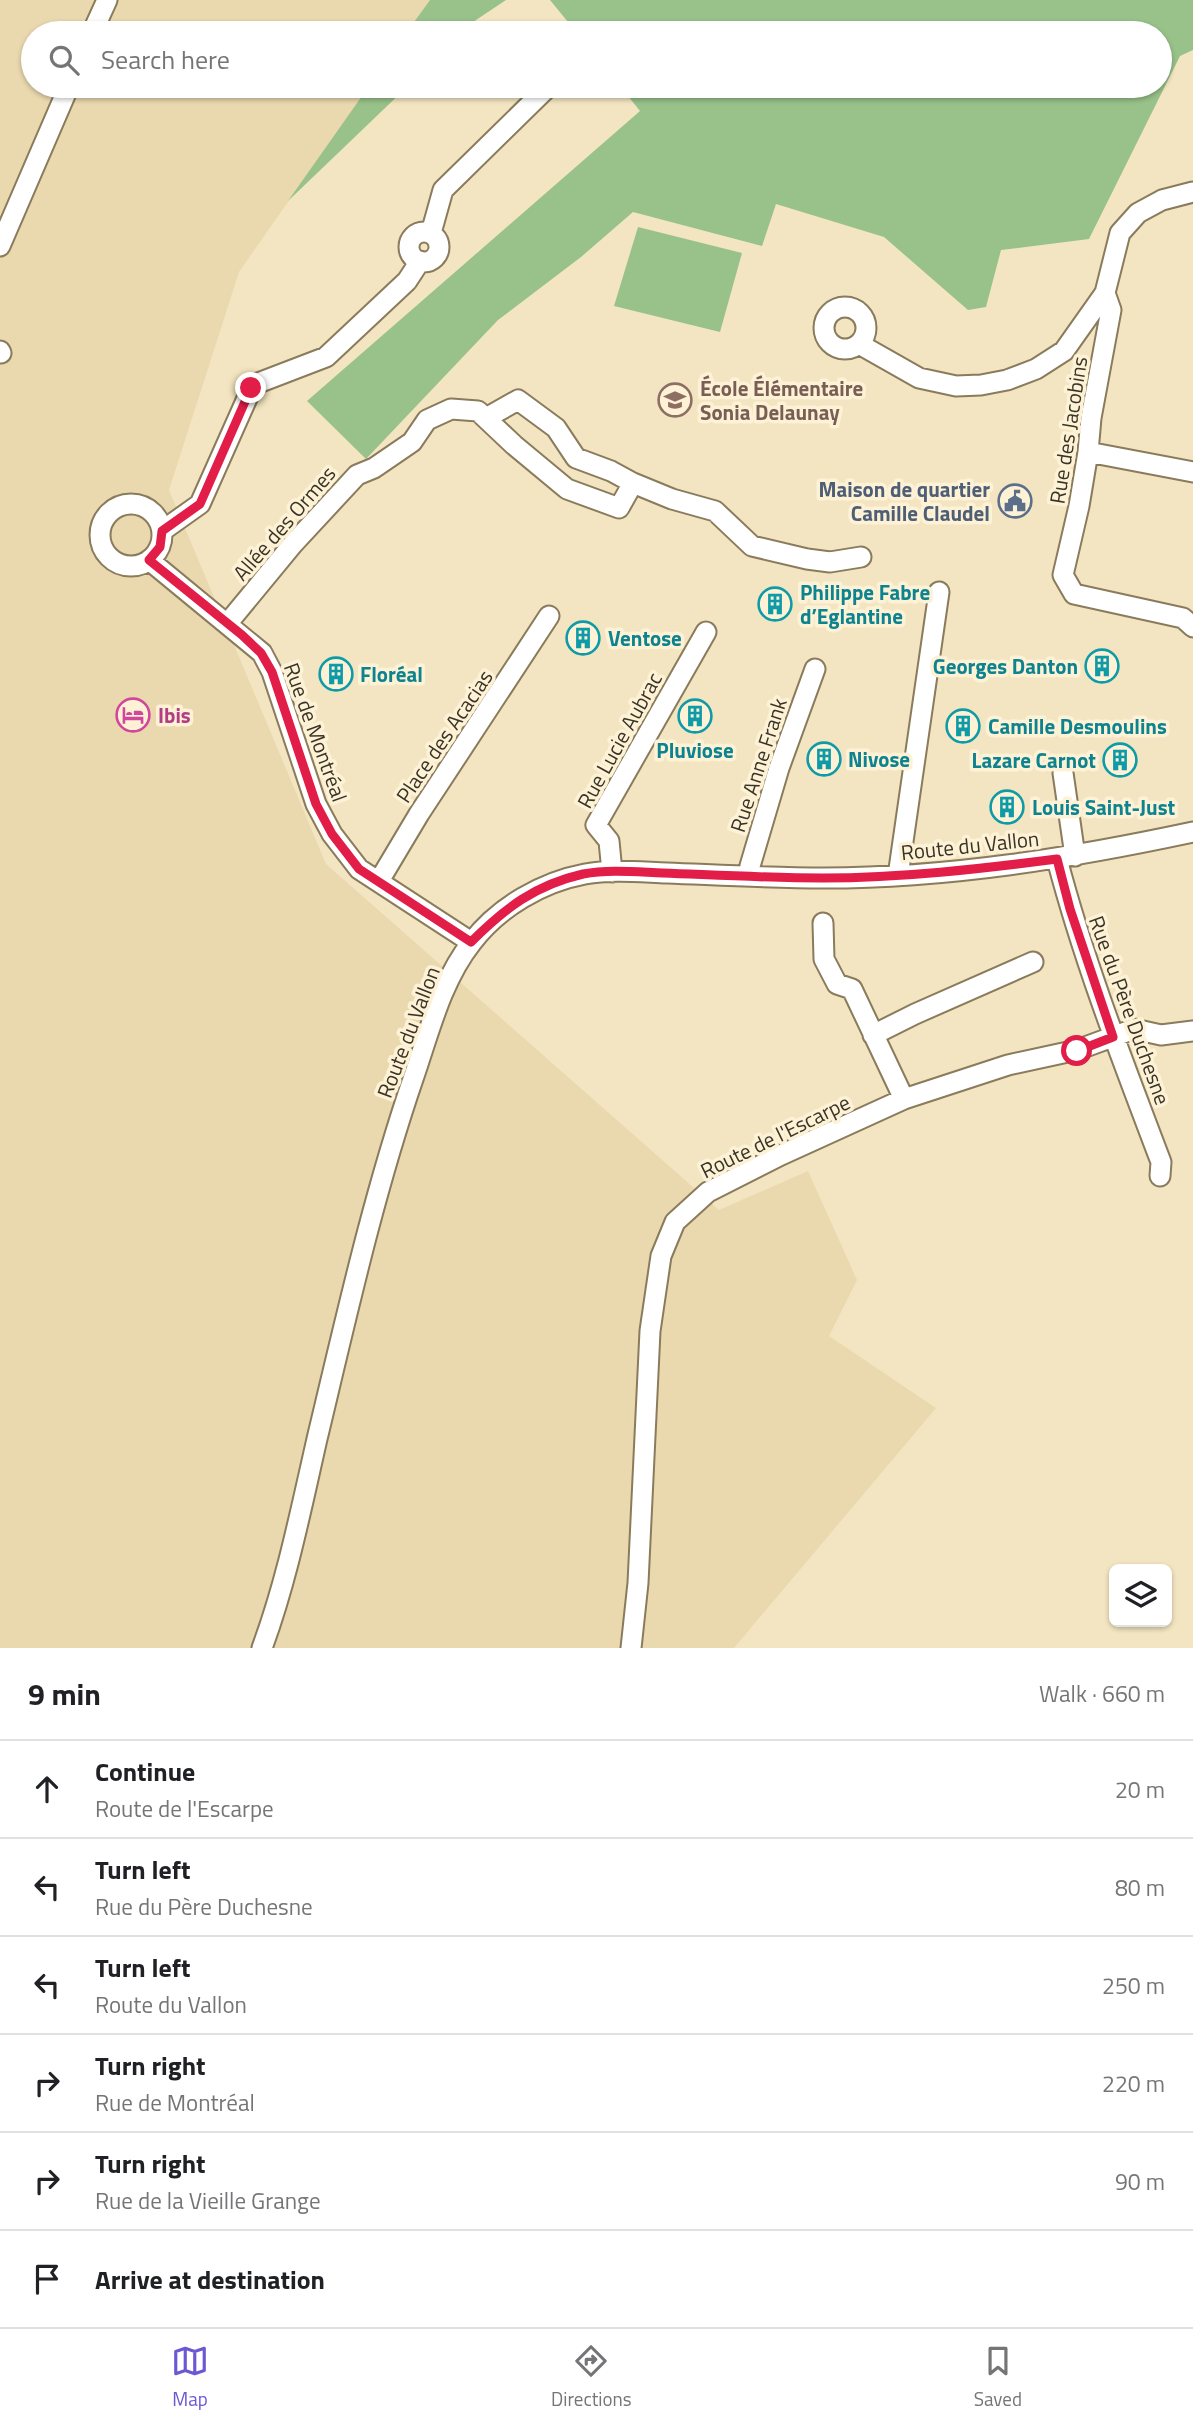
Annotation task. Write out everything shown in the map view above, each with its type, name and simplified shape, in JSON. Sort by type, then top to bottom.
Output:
[{"type":"street","points":[[97,21],[107,0]]},
{"type":"street","points":[[0,246],[64,98]]},
{"type":"street","points":[[162,531],[200,504],[253,385],[326,357],[407,281],[420,261],[431,261],[438,253],[439,242],[431,233],[443,190],[536,98]]},
{"type":"street","points":[[859,344],[919,378],[956,386],[1007,380],[1036,369],[1064,351],[1105,293],[1120,233],[1138,213],[1162,200],[1193,192]]},
{"type":"street","name":"Rue des Jacobins","points":[[1105,293],[1111,310],[1091,418],[1088,452],[1063,575],[1074,594],[1183,618],[1193,627]]},
{"type":"street","points":[[486,418],[518,400],[556,428],[576,458],[672,499],[715,511],[752,545],[830,562],[861,557]]},
{"type":"street","name":"Allée des Ormes","points":[[227,624],[293,544],[357,475],[374,468],[412,442],[427,420],[451,409],[478,411],[567,489],[619,508],[633,483]]},
{"type":"street","points":[[1088,452],[1193,472]]},
{"type":"street","points":[[132,504],[149,510],[160,523],[162,531],[160,547],[149,560],[133,566],[124,565],[108,557],[101,541],[103,523],[114,510],[132,504]]},
{"type":"street","name":"Rue de Montréal","points":[[149,560],[261,653],[272,672],[316,804],[332,834],[359,869],[471,942]]},
{"type":"street","points":[[898,876],[939,592]]},
{"type":"street","name":"Place des Acacias","points":[[379,881],[415,820],[549,617]]},
{"type":"street","name":"Rue Lucie Aubrac","points":[[612,872],[610,841],[596,825],[706,632]]},
{"type":"street","name":"Rue Anne Frank","points":[[750,876],[750,866],[775,781],[815,669]]},
{"type":"street","name":"Rue du Père Duchesne","points":[[1063,773],[1070,909],[1113,1037],[1161,1162],[1160,1176]]},
{"type":"street","name":"Route du Vallon","points":[[262,1648],[284,1578],[376,1197],[437,1007],[471,942],[495,918],[516,901],[541,888],[584,874],[612,872],[823,878],[952,873],[1066,857],[1193,832]]},
{"type":"street","points":[[823,923],[824,959],[837,984],[852,989],[904,1099]]},
{"type":"street","points":[[873,1035],[1033,962]]},
{"type":"street","name":"Route de l'Escarpe","points":[[631,1648],[638,1583],[650,1331],[661,1256],[675,1222],[708,1192],[781,1155],[904,1099],[1008,1065],[1077,1051],[1134,1030],[1161,1035],[1193,1031]]},
{"type":"shaded area","points":[[0,0],[430,0],[415,21],[21,21],[21,98],[361,98],[239,272],[169,490],[326,864],[719,1210],[808,1171],[857,1280],[829,1336],[936,1408],[734,1648],[0,1648]]},
{"type":"green space","points":[[430,0],[506,0],[475,21],[415,21]]},
{"type":"green space","points":[[550,0],[1193,0],[1193,50],[1180,56],[1172,72],[1172,21],[567,21]]},
{"type":"green space","points":[[361,98],[395,98],[288,201]]},
{"type":"green space","points":[[630,98],[1159,98],[1089,239],[1001,250],[986,307],[968,310],[884,237],[776,204],[762,246],[633,212],[581,257],[498,320],[366,459],[307,401],[640,111]]},
{"type":"green space","points":[[638,227],[742,253],[720,332],[614,306]]},
{"type":"place","name":"École Élémentaire Sonia Delaunay","points":[[675,400]]},
{"type":"place","name":"Maison de quartier Camille Claudel","points":[[1015,501]]},
{"type":"place","name":"Philippe Fabre d’Eglantine","points":[[775,604]]},
{"type":"place","name":"Ventose","points":[[583,638]]},
{"type":"place","name":"Georges Danton","points":[[1102,666]]},
{"type":"place","name":"Floréal","points":[[336,674]]},
{"type":"place","name":"Ibis","points":[[133,715]]},
{"type":"place","name":"Pluviose","points":[[695,716]]},
{"type":"place","name":"Camille Desmoulins","points":[[963,726]]},
{"type":"place","name":"Nivose","points":[[824,759]]},
{"type":"place","name":"Lazare Carnot","points":[[1120,760]]},
{"type":"place","name":"Louis Saint-Just","points":[[1007,807]]},
{"type":"route","points":[[251,388],[200,504],[162,531],[160,547],[149,560],[261,653],[272,672],[316,804],[332,834],[359,869],[471,942],[516,901],[541,888],[584,874],[627,872],[823,878],[898,876],[952,873],[1057,859],[1070,909],[1113,1037],[1077,1051]]}]
